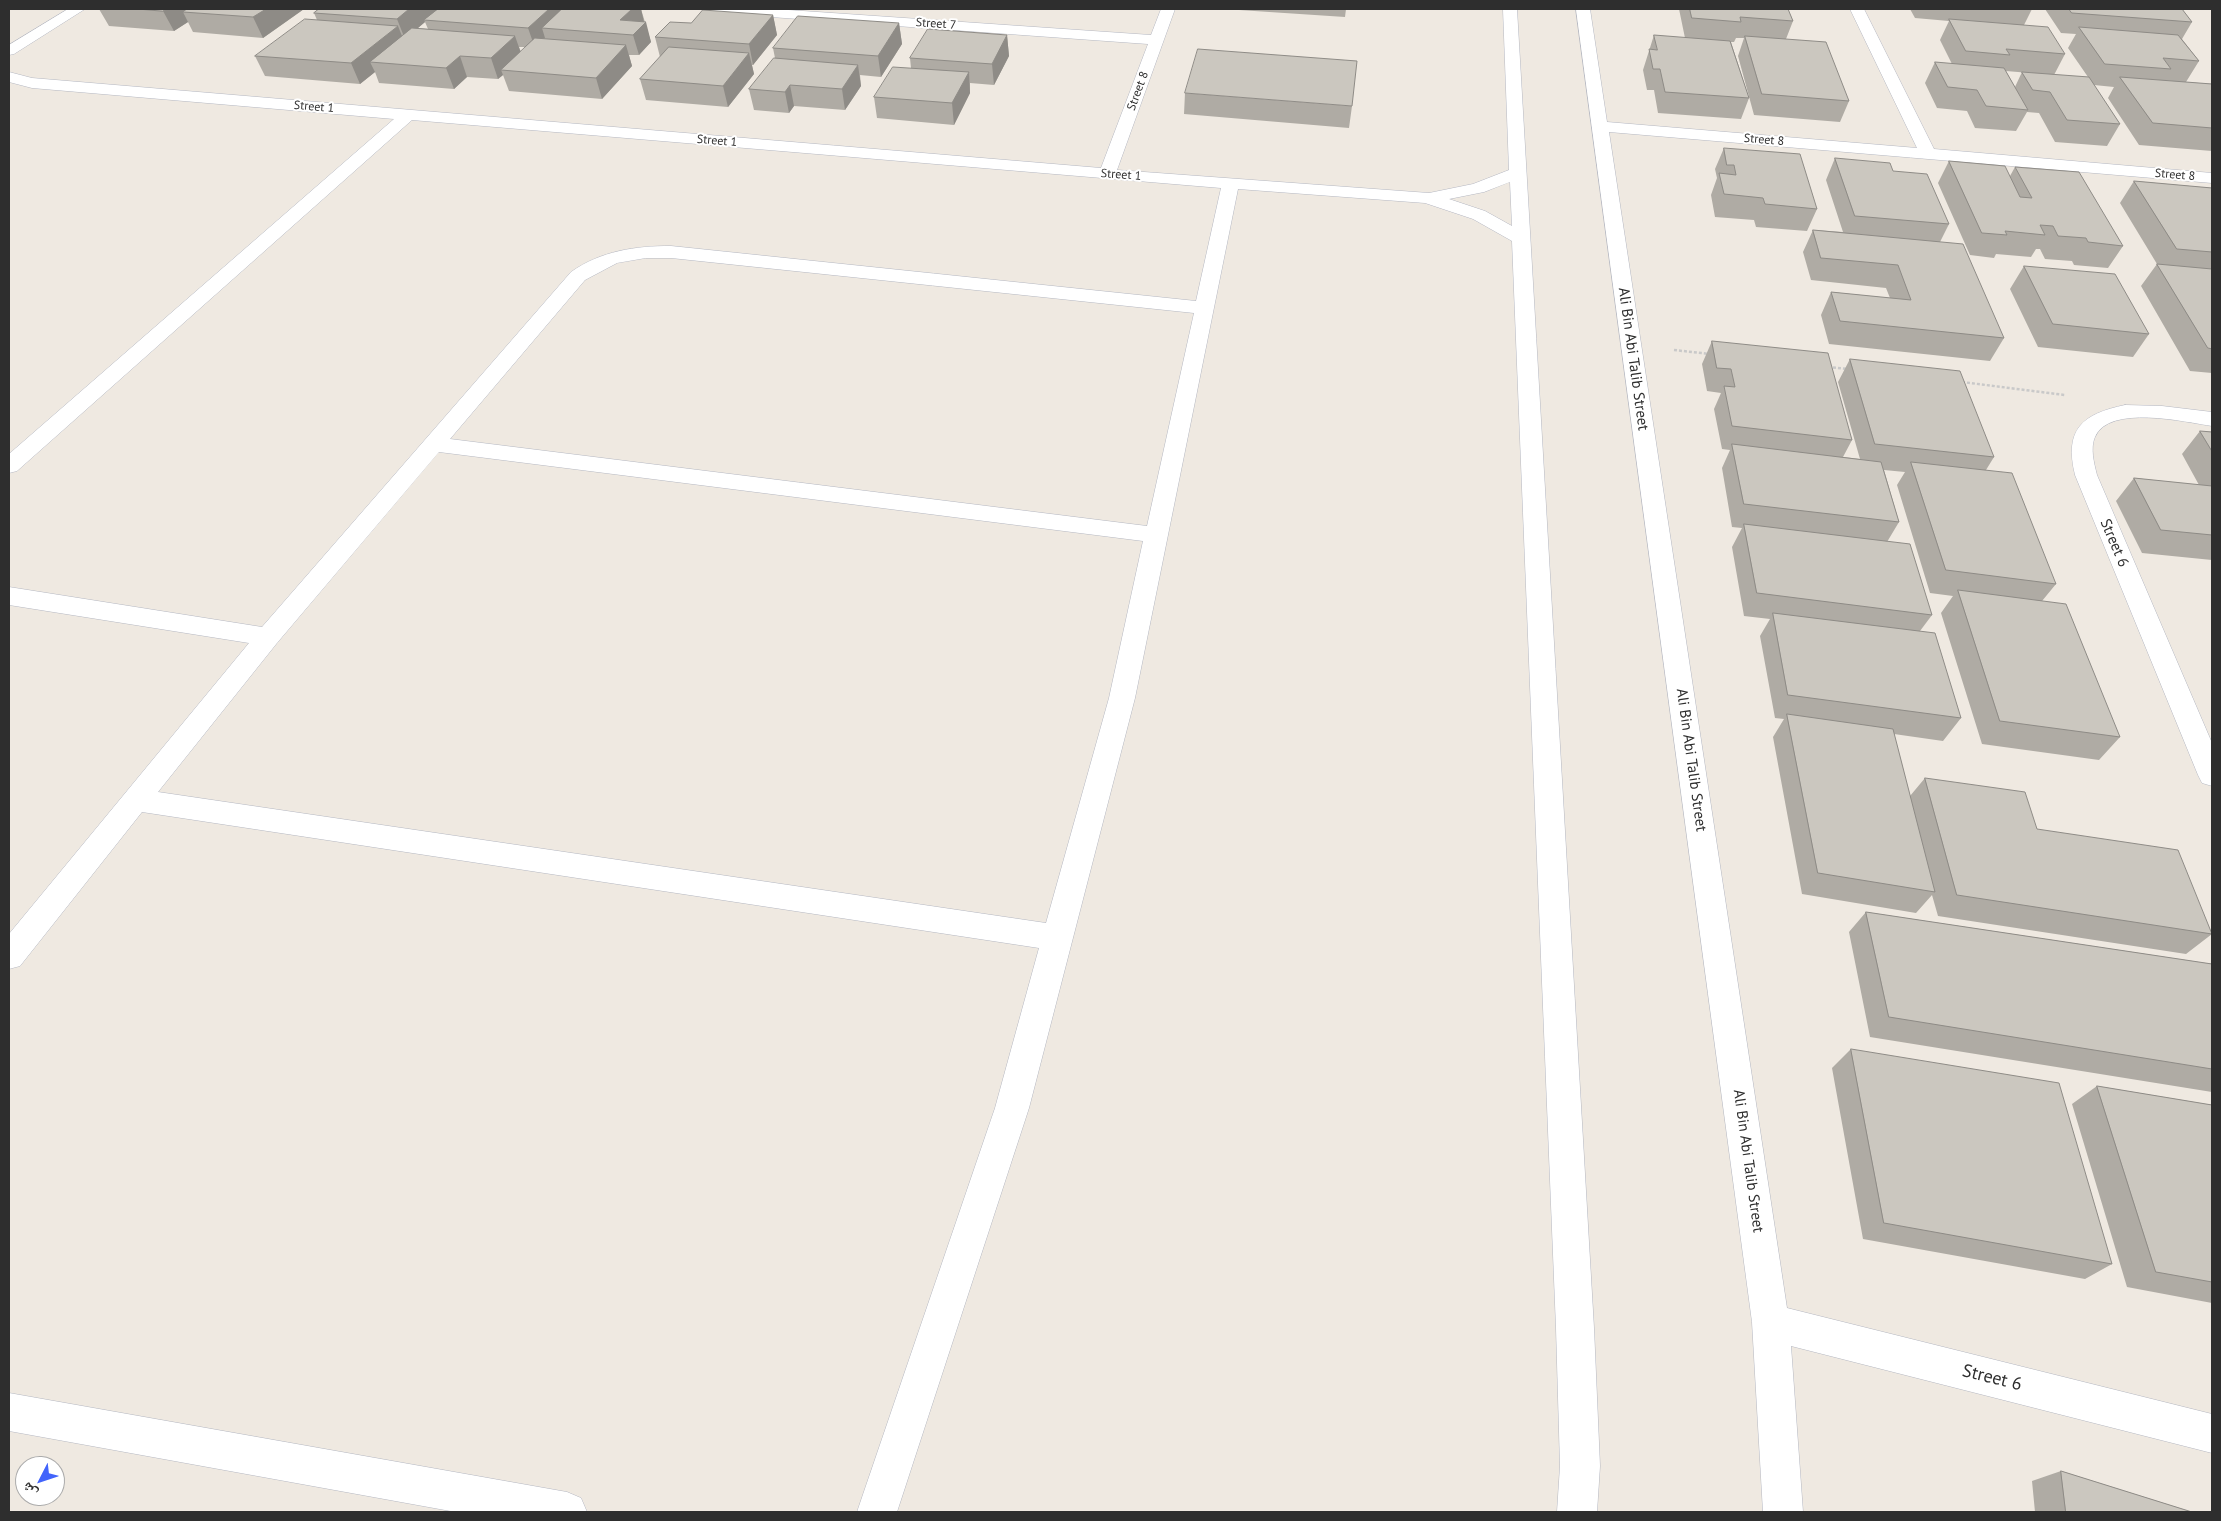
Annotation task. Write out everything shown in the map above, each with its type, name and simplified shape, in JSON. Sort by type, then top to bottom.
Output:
[{"type":"street","points":[[9,51],[78,9]]},
{"type":"street","name":"Street 7","points":[[715,9],[1157,40]]},
{"type":"street","name":"Street 8","points":[[1107,174],[1168,9]]},
{"type":"street","points":[[1510,9],[1575,1328],[1580,1466],[1578,1512]]},
{"type":"street","name":"Ali Bin Abi Talib Street","points":[[1583,9],[1771,1322],[1784,1512]]},
{"type":"street","points":[[1857,9],[1928,154]]},
{"type":"street","name":"Street 1","points":[[9,77],[32,83],[1107,174],[1427,198],[1478,215],[1522,239]]},
{"type":"street","points":[[9,466],[408,115]]},
{"type":"street","name":"Street 8","points":[[1600,126],[2212,178]]},
{"type":"street","name":"Street 1","points":[[1427,198],[1478,188],[1519,172]]},
{"type":"street","points":[[877,1512],[1012,1108],[1122,698],[1231,183]]},
{"type":"street","points":[[9,956],[268,637],[578,276],[590,266],[630,254],[671,252],[1205,308]]},
{"type":"street","name":"Street 6","points":[[2212,419],[2134,411],[2104,416],[2093,423],[2085,433],[2082,452],[2086,475],[2212,775]]},
{"type":"street","points":[[434,444],[1156,535]]},
{"type":"street","points":[[9,596],[268,637]]},
{"type":"street","points":[[136,800],[1058,938]]},
{"type":"street","name":"Street 6","points":[[1771,1322],[2212,1434]]},
{"type":"street","points":[[9,1412],[567,1512]]},
{"type":"path","points":[[1631,345],[1719,355]]},
{"type":"path","points":[[1827,367],[1856,370]]},
{"type":"path","points":[[1954,381],[2051,392],[2134,411]]},
{"type":"building","points":[[138,9],[166,9],[163,11]]},
{"type":"building","points":[[187,9],[266,9],[253,17],[183,12]]},
{"type":"building","points":[[319,9],[409,9],[397,19],[314,13]]},
{"type":"building","points":[[438,9],[549,9],[528,28],[424,20]]},
{"type":"building","points":[[562,9],[632,9],[620,20],[646,22],[633,35],[542,28]]},
{"type":"building","points":[[1690,9],[1788,9],[1793,21],[1740,17],[1741,22],[1692,18]]},
{"type":"building","points":[[2069,9],[2182,9],[2192,22],[2072,13]]},
{"type":"building","points":[[703,10],[773,15],[749,44],[655,37],[670,22],[691,23]]},
{"type":"building","points":[[798,16],[899,23],[878,56],[773,48]]},
{"type":"building","points":[[305,19],[398,26],[351,63],[255,56]]},
{"type":"building","points":[[1949,19],[2048,27],[2065,54],[2006,49],[2010,55],[1966,51]]},
{"type":"building","points":[[2079,27],[2178,35],[2199,61],[2163,58],[2171,69],[2105,64]]},
{"type":"building","points":[[412,28],[515,36],[491,58],[460,56],[446,68],[370,62]]},
{"type":"building","points":[[928,29],[1007,35],[992,64],[910,58]]},
{"type":"building","points":[[1654,35],[1730,41],[1749,98],[1665,92],[1660,69],[1653,69],[1649,49],[1657,50]]},
{"type":"building","points":[[1745,36],[1826,42],[1849,101],[1762,94]]},
{"type":"building","points":[[535,38],[626,45],[596,78],[501,70]]},
{"type":"building","points":[[669,47],[749,53],[723,86],[640,79]]},
{"type":"building","points":[[1198,49],[1357,61],[1352,106],[1185,93]]},
{"type":"building","points":[[774,58],[858,65],[842,89],[790,85],[785,92],[749,89]]},
{"type":"building","points":[[1935,62],[2004,68],[2028,110],[1986,106],[1977,90],[1948,87]]},
{"type":"building","points":[[893,67],[969,72],[952,103],[874,97]]},
{"type":"building","points":[[2022,72],[2089,77],[2120,124],[2067,120],[2050,92],[2033,90]]},
{"type":"building","points":[[2120,77],[2212,84],[2212,128],[2153,123]]},
{"type":"building","points":[[1724,148],[1800,154],[1817,209],[1765,204],[1763,198],[1724,194],[1719,173],[1736,175],[1734,165],[1727,165]]},
{"type":"building","points":[[1835,158],[1890,163],[1893,171],[1927,174],[1949,224],[1855,216]]},
{"type":"building","points":[[1949,161],[2005,166],[2020,197],[2032,198],[2015,167],[2079,172],[2123,246],[2088,242],[2086,238],[2058,236],[2053,226],[2040,225],[2045,235],[2005,231],[2007,235],[1982,233]]},
{"type":"building","points":[[2134,181],[2212,188],[2212,252],[2177,249]]},
{"type":"building","points":[[1813,230],[1963,244],[2004,338],[1840,321],[1831,292],[1911,300],[1898,265],[1821,258]]},
{"type":"building","points":[[2157,264],[2212,269],[2212,349],[2208,348]]},
{"type":"building","points":[[2024,266],[2115,274],[2149,334],[2053,324]]},
{"type":"building","points":[[1712,341],[1828,353],[1852,440],[1732,426],[1724,386],[1735,387],[1731,369],[1717,368]]},
{"type":"building","points":[[1850,359],[1960,371],[1994,457],[1875,444]]},
{"type":"building","points":[[2200,431],[2212,432],[2212,451]]},
{"type":"building","points":[[1732,444],[1881,462],[1899,522],[1744,504]]},
{"type":"building","points":[[1911,462],[2012,473],[2056,584],[1946,570]]},
{"type":"building","points":[[2134,478],[2212,486],[2212,535],[2161,530]]},
{"type":"building","points":[[1744,524],[1910,544],[1932,615],[1757,593]]},
{"type":"building","points":[[1958,590],[2066,604],[2120,737],[2000,721]]},
{"type":"building","points":[[1773,613],[1935,633],[1961,718],[1788,695]]},
{"type":"building","points":[[1787,714],[1893,729],[1935,892],[1818,873]]},
{"type":"building","points":[[1925,778],[2025,792],[2037,829],[2178,850],[2212,934],[1957,895]]},
{"type":"building","points":[[1866,912],[2212,964],[2212,1069],[1889,1017]]},
{"type":"building","points":[[1851,1049],[2059,1083],[2112,1264],[1884,1223]]},
{"type":"building","points":[[2097,1086],[2212,1105],[2212,1282],[2156,1272]]},
{"type":"building","points":[[2061,1471],[2192,1512],[2066,1512]]}]
